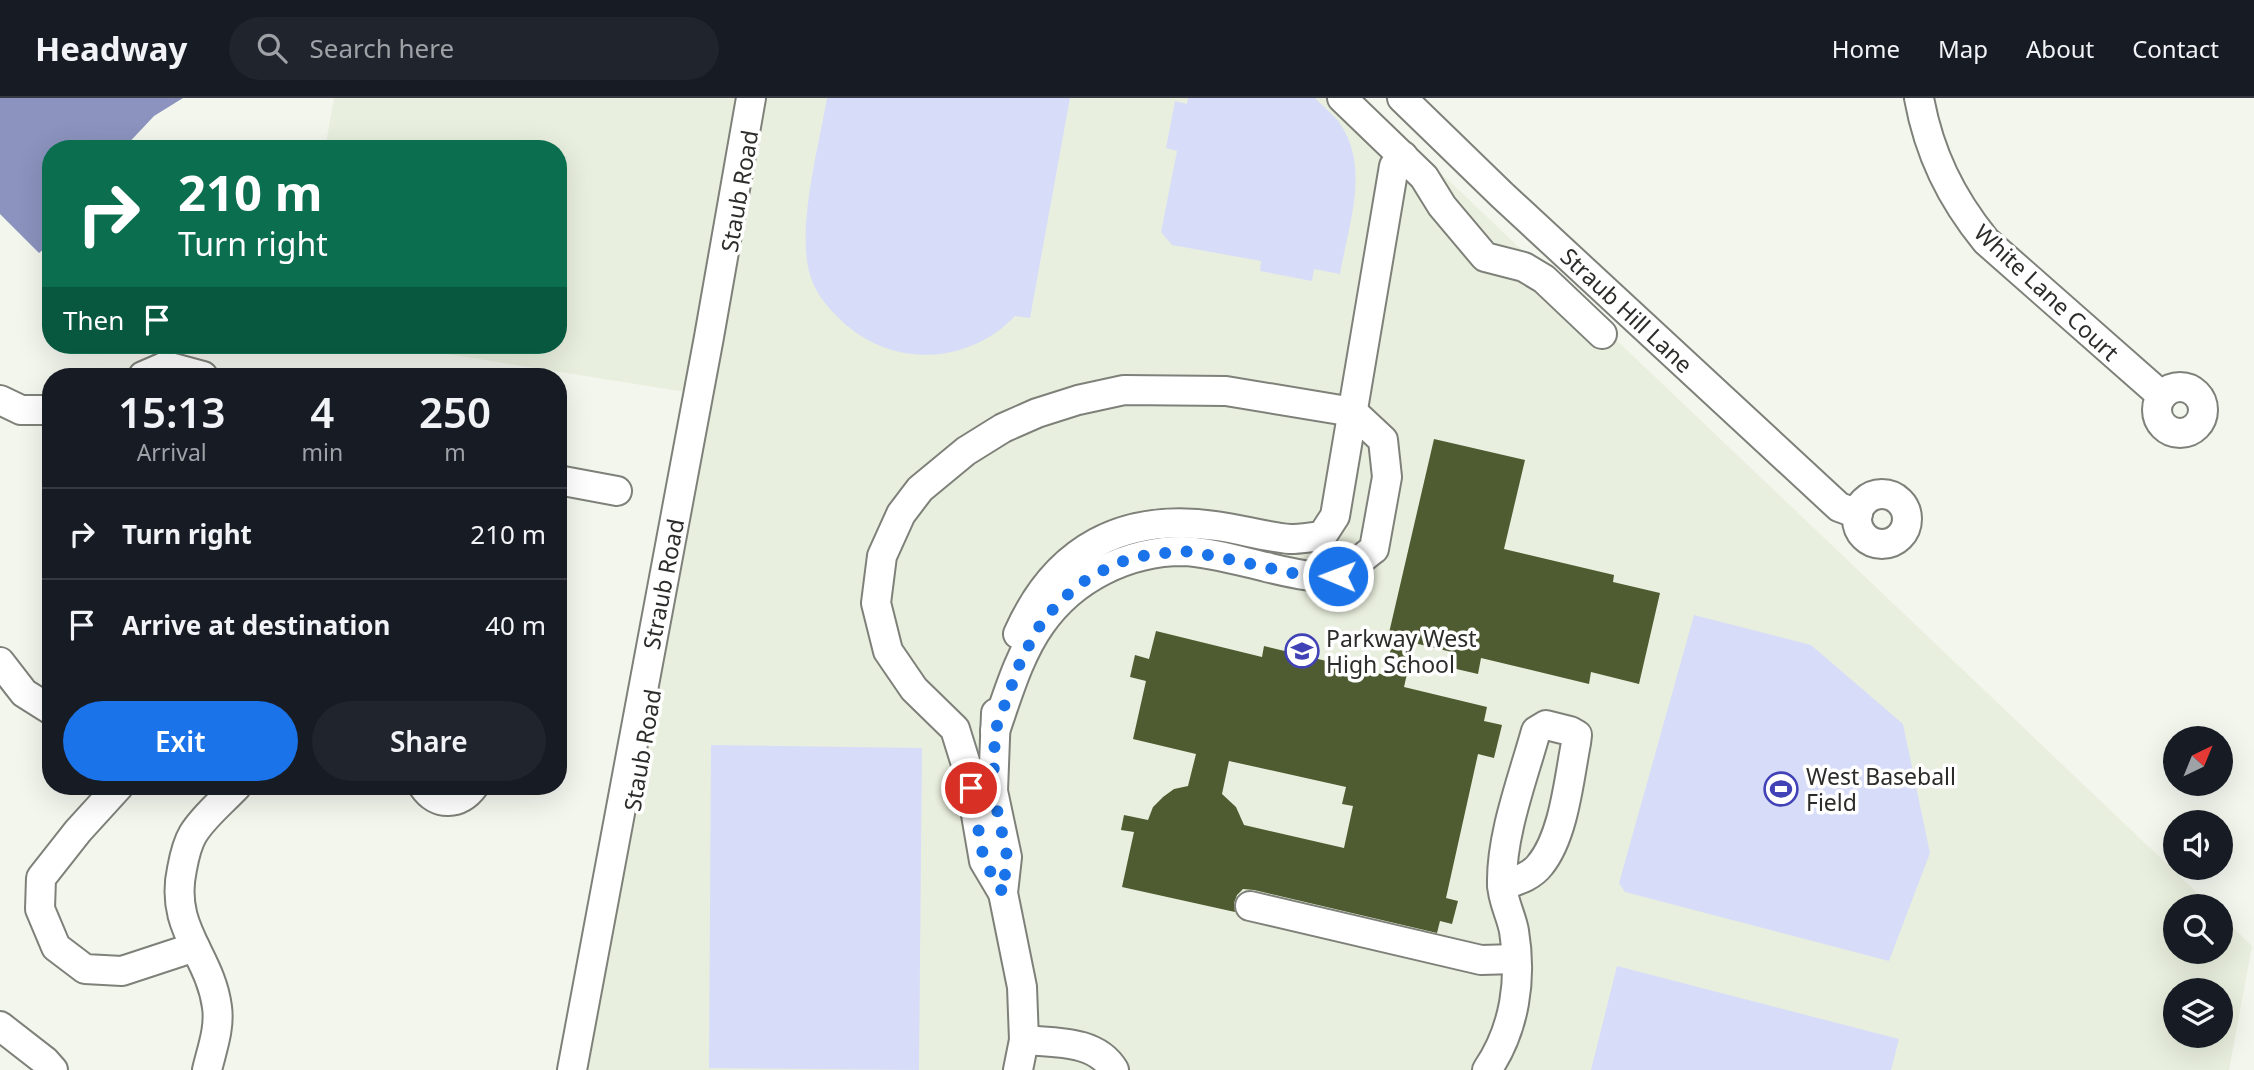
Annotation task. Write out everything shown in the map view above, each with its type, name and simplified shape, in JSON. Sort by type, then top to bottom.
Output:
[{"type":"street","name":"Straub Road","points":[[572,1070],[753,98]]},
{"type":"street","name":"Staub Road","points":[[586,1070],[753,98]]},
{"type":"street","points":[[1342,98],[1424,177],[1442,206],[1485,257],[1524,267],[1544,279],[1602,334]]},
{"type":"street","name":"Straub Hill Lane","points":[[1402,98],[1839,507],[1858,514]]},
{"type":"street","name":"White Lane Court","points":[[1919,98],[1925,132],[1951,191],[1986,241],[2162,396]]},
{"type":"street","points":[[1018,1070],[1024,1040],[1022,987],[1003,893],[1007,856],[993,791],[998,692],[1008,657],[1039,592],[1061,569],[1096,543],[1120,532],[1168,522],[1214,526],[1291,539],[1322,536],[1335,516],[1394,166],[1403,156]]},
{"type":"street","points":[[160,362],[178,368]]},
{"type":"street","points":[[995,731],[1020,663],[1042,622],[1061,600],[1087,579],[1117,563],[1150,554],[1184,551],[1306,576],[1338,576],[1374,549],[1387,477],[1383,440],[1353,412],[1226,391],[1124,390],[1078,400],[1003,428],[966,451],[920,489],[901,514],[882,556],[876,603],[888,650],[914,689],[955,729],[969,774],[984,861],[1003,893]]},
{"type":"street","points":[[0,400],[21,410],[42,410]]},
{"type":"street","points":[[567,483],[617,491]]},
{"type":"street","points":[[0,662],[24,693],[42,704]]},
{"type":"street","points":[[1487,1070],[1500,1051],[1518,992],[1514,931],[1502,886],[1505,846],[1536,731],[1546,725],[1570,731],[1577,735],[1576,743],[1552,848],[1539,867],[1523,878],[1502,886]]},
{"type":"street","points":[[111,795],[41,877],[40,909],[56,947],[85,970],[122,971],[195,947]]},
{"type":"street","points":[[207,1070],[218,1026],[217,1006],[213,988],[181,916],[179,893],[184,856],[193,834],[229,795]]},
{"type":"street","points":[[432,795],[452,802],[465,795]]},
{"type":"street","points":[[1250,906],[1480,960],[1516,959]]},
{"type":"street","points":[[0,1026],[53,1070]]},
{"type":"street","points":[[1024,1040],[1085,1046],[1107,1059],[1114,1070]]},
{"type":"shaded area","points":[[0,98],[183,98],[154,116],[131,140],[42,140],[42,250],[39,253],[0,214]]},
{"type":"shaded area","name":"Parkway West High School","points":[[334,98],[1362,98],[2163,860],[2163,880],[2184,880],[2198,894],[2163,894],[2163,964],[2233,964],[2233,928],[2252,946],[2229,1070],[579,1070],[711,396],[567,373],[567,368],[535,368],[447,354],[567,354],[567,140],[327,140]]},
{"type":"shaded area","points":[[827,98],[1070,98],[1030,318],[1015,316],[997,332],[976,344],[932,355],[910,354],[866,339],[830,309],[817,292],[811,278],[806,238],[810,189]]},
{"type":"shaded area","points":[[1188,98],[1315,98],[1336,118],[1350,142],[1356,179],[1340,274],[1314,269],[1312,281],[1260,271],[1261,261],[1172,245],[1161,232],[1177,151],[1166,148],[1175,101],[1187,104]]},
{"type":"shaded area","name":"West Baseball Field","points":[[1694,615],[1811,645],[1903,724],[1930,853],[1889,961],[1625,892],[1619,883]]},
{"type":"shaded area","points":[[711,745],[922,748],[919,1070],[709,1068]]},
{"type":"shaded area","points":[[1617,966],[1899,1039],[1891,1070],[1591,1070]]},
{"type":"building","name":"Parkway West High School","points":[[1434,439],[1525,460],[1504,549],[1614,575],[1613,582],[1660,593],[1639,684],[1591,672],[1589,684],[1481,658],[1478,674],[1452,668],[1456,653],[1414,643],[1404,687],[1487,707],[1484,721],[1502,725],[1494,758],[1478,754],[1446,898],[1458,901],[1452,924],[1440,921],[1437,933],[1254,890],[1243,889],[1237,895],[1235,912],[1122,887],[1134,832],[1121,830],[1124,815],[1148,820],[1153,807],[1163,797],[1174,789],[1188,786],[1196,754],[1133,739],[1146,681],[1130,677],[1135,655],[1149,659],[1156,631],[1262,657],[1264,646],[1385,675],[1394,634],[1389,633]],"holes":[[[1229,761],[1346,787],[1342,804],[1353,806],[1344,848],[1244,825],[1236,807],[1222,794]]]},
{"type":"place","name":"Parkway West High School","points":[[1302,651]]},
{"type":"place","name":"West Baseball Field","points":[[1781,789]]},
{"type":"route","points":[[971,788],[984,861],[1003,893],[1007,856],[993,791],[995,731],[1020,663],[1042,622],[1061,600],[1087,579],[1117,563],[1150,554],[1184,551],[1306,576],[1338,576]]}]
